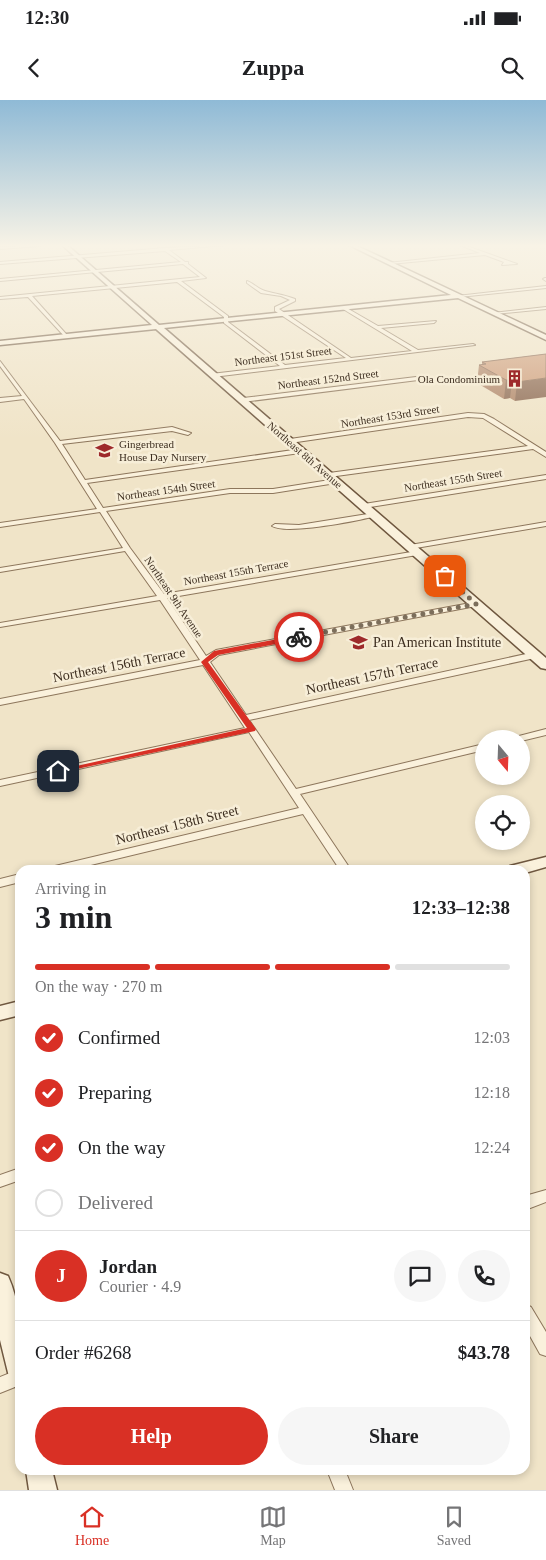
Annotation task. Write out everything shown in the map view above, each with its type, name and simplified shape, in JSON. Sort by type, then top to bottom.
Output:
[{"type":"street","points":[[42,310],[66,336]]},
{"type":"street","name":"Northeast 8th Avenue","points":[[138,310],[546,665]]},
{"type":"street","points":[[216,310],[226,317],[225,320],[283,366]]},
{"type":"street","points":[[277,310],[350,359]]},
{"type":"street","points":[[0,343],[326,310]]},
{"type":"street","points":[[348,310],[416,351]]},
{"type":"street","points":[[487,310],[546,338]]},
{"type":"street","points":[[495,314],[530,310]]},
{"type":"street","points":[[378,327],[434,322]]},
{"type":"street","name":"Northeast 151st Street","points":[[213,375],[474,345]]},
{"type":"street","name":"Northeast 9th Avenue","points":[[0,362],[58,442],[82,482],[127,549],[162,597],[204,662],[252,729],[343,865]]},
{"type":"street","name":"Northeast 152nd Street","points":[[243,400],[416,379]]},
{"type":"street","points":[[0,400],[25,397]]},
{"type":"street","name":"Northeast 153rd Street","points":[[290,441],[468,415],[484,416],[534,447]]},
{"type":"street","points":[[58,442],[172,429],[188,433]]},
{"type":"street","points":[[534,447],[546,455]]},
{"type":"street","name":"Northeast 154th Street","points":[[0,525],[230,491],[273,490],[332,478],[534,447]]},
{"type":"street","points":[[82,482],[300,451]]},
{"type":"street","name":"Northeast 155th Street","points":[[364,506],[546,476]]},
{"type":"street","points":[[275,526],[299,527],[374,515]]},
{"type":"street","name":"Northeast 155th Terrace","points":[[0,625],[162,597],[546,524]]},
{"type":"street","points":[[0,570],[127,549]]},
{"type":"street","name":"Northeast 156th Terrace","points":[[0,702],[204,662],[216,653],[476,604]]},
{"type":"street","name":"Northeast 157th Terrace","points":[[244,718],[535,656]]},
{"type":"street","points":[[0,784],[252,729]]},
{"type":"street","points":[[530,736],[546,732]]},
{"type":"street","points":[[294,792],[475,749]]},
{"type":"street","name":"Northeast 158th Street","points":[[76,865],[306,810]]},
{"type":"street","points":[[530,866],[546,862]]},
{"type":"street","points":[[0,883],[15,879]]},
{"type":"street","points":[[0,1013],[15,1009]]},
{"type":"street","points":[[0,1181],[15,1176]]},
{"type":"street","points":[[530,1202],[546,1196]]},
{"type":"street","points":[[0,1284],[15,1354]]},
{"type":"street","points":[[530,1321],[546,1348]]},
{"type":"street","points":[[0,1385],[15,1379]]},
{"type":"street","points":[[40,1475],[43,1490]]},
{"type":"street","points":[[338,1475],[344,1490]]},
{"type":"building","points":[[546,354],[546,378],[517,382],[506,380],[479,365],[486,364],[482,362]]},
{"type":"way so far","points":[[299,637],[476,604],[445,576]]},
{"type":"place","name":"Ola Condominium","points":[[514,379]]},
{"type":"place","name":"Gingerbread House Day Nursery","points":[[105,450]]},
{"type":"place","name":"Pan American Institute","points":[[359,642]]},
{"type":"route","points":[[58,771],[252,729],[204,662],[216,653],[299,637]]}]
